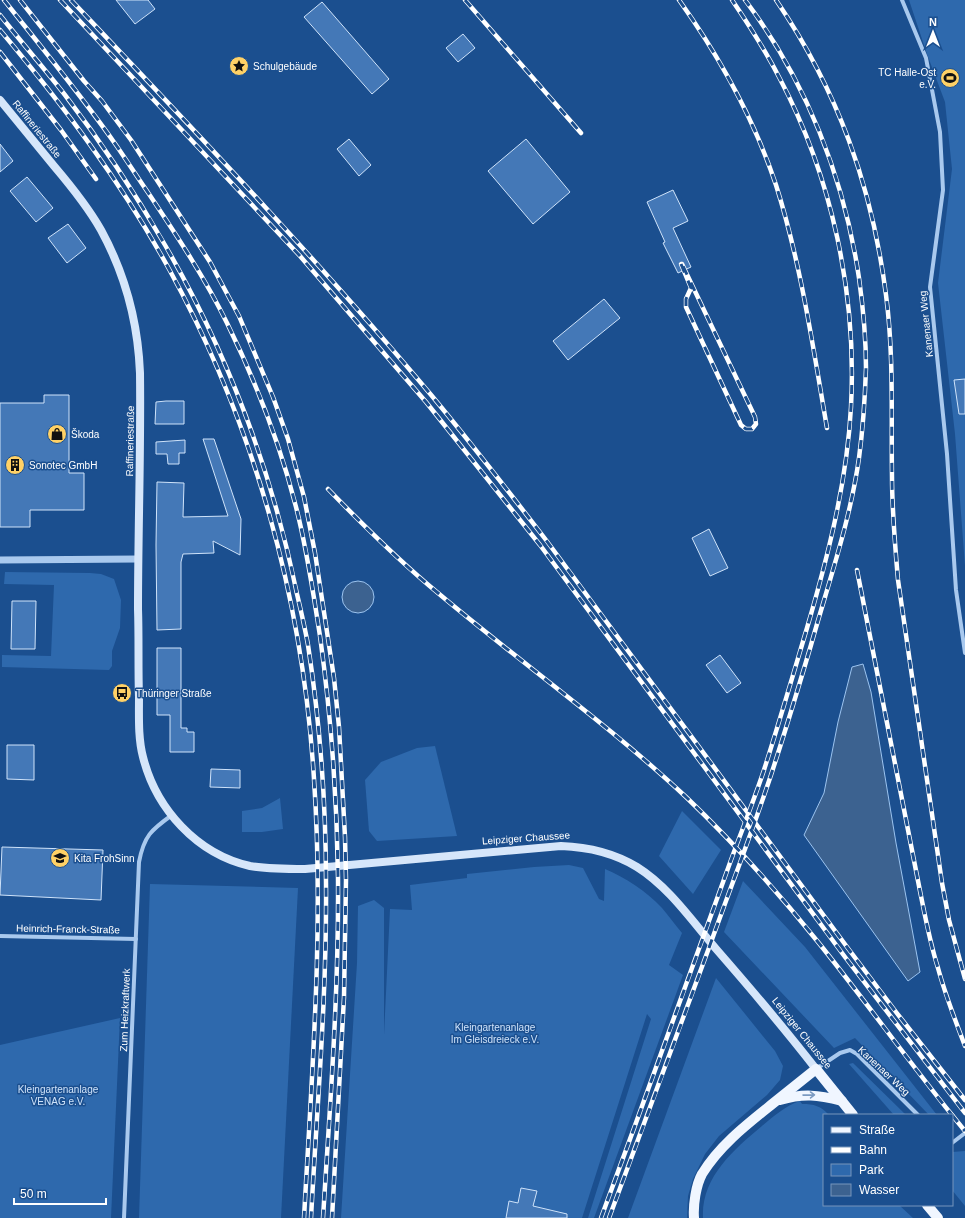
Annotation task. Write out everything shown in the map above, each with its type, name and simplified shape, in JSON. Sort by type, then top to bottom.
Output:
[{"type":"main road","name":"Raffineriestraße","points":[[0,100],[68,183],[101,229],[118,266],[132,311],[139,352],[140,387],[138,559],[140,742],[149,777],[159,797],[172,816]]},
{"type":"main road","name":"Leipziger Chaussee","points":[[172,816],[186,832],[220,854],[245,864],[270,869],[305,869],[561,846],[589,848],[615,856],[646,873],[680,906],[756,995],[852,1114]]},
{"type":"main road","points":[[694,1218],[693,1208],[695,1197],[702,1175],[723,1146],[748,1123],[816,1069]]},
{"type":"main road","points":[[776,1102],[806,1095],[824,1096],[842,1101]]},
{"type":"main road","points":[[929,1206],[938,1218]]},
{"type":"street","name":"Kanenaer Weg","points":[[902,0],[926,58],[940,132],[944,190],[930,287],[947,454],[956,590],[965,652]]},
{"type":"street","points":[[0,560],[138,559]]},
{"type":"street","name":"Zum Heizkraftwerk","points":[[124,1218],[139,862],[141,849],[147,837],[153,830],[172,816]]},
{"type":"street","name":"Heinrich-Franck-Straße","points":[[0,936],[136,939]]},
{"type":"street","name":"Kanenaer Weg","points":[[816,1069],[840,1053],[850,1050],[857,1054],[917,1114]]},
{"type":"street","points":[[953,1142],[965,1133]]},
{"type":"green space","points":[[909,0],[965,0],[965,566],[955,434],[938,283],[952,169],[945,102]]},
{"type":"green space","points":[[5,572],[90,573],[101,574],[114,579],[121,600],[120,628],[112,651],[112,666],[109,670],[2,667],[2,655],[51,656],[54,585],[4,584]]},
{"type":"green space","points":[[435,746],[457,836],[377,841],[369,831],[365,780],[381,762],[417,748]]},
{"type":"green space","points":[[280,798],[283,829],[262,832],[242,832],[242,811],[262,808]]},
{"type":"green space","points":[[682,811],[721,850],[693,894],[659,856]]},
{"type":"green space","name":"Kleingartenanlage Im Gleisdreieck e.V.","points":[[569,865],[583,868],[599,899],[604,901],[605,869],[621,876],[656,902],[682,933],[669,965],[683,975],[594,1218],[588,1218],[651,1019],[647,1014],[582,1218],[341,1218],[357,963],[358,906],[374,900],[384,908],[384,1035],[390,909],[412,910],[410,885],[467,878],[467,874]]},
{"type":"green space","points":[[743,881],[805,947],[936,1114],[928,1114],[855,1038],[834,1048],[724,932]]},
{"type":"green space","points":[[150,884],[298,888],[281,1218],[139,1218]]},
{"type":"green space","points":[[716,978],[775,1051],[783,1066],[780,1080],[767,1095],[719,1136],[705,1154],[693,1179],[688,1196],[687,1218],[628,1218]]},
{"type":"green space","name":"Kleingartenanlage VENAG e.V.","points":[[120,1018],[111,1218],[0,1218],[0,1045]]},
{"type":"green space","points":[[853,1063],[905,1114],[893,1114],[849,1064]]},
{"type":"green space","points":[[800,1101],[802,1104],[814,1105],[823,1109],[828,1114],[823,1114],[823,1206],[900,1206],[913,1218],[703,1218],[707,1190],[721,1166],[751,1135],[785,1108]]},
{"type":"green space","points":[[965,1151],[965,1206],[953,1191],[953,1152]]},
{"type":"water","points":[[355,581],[361,581],[371,588],[374,597],[373,603],[367,610],[361,613],[355,613],[345,606],[342,600],[342,594],[349,584]]},
{"type":"water","points":[[863,664],[871,692],[896,843],[920,972],[908,981],[804,835],[824,793],[838,722],[852,667]]},
{"type":"building","points":[[116,0],[148,0],[155,9],[135,24]]},
{"type":"building","points":[[322,2],[389,79],[372,94],[304,17]]},
{"type":"building","points":[[463,34],[475,48],[458,62],[446,48]]},
{"type":"building","points":[[349,139],[371,165],[359,176],[337,149]]},
{"type":"building","points":[[526,139],[570,192],[533,224],[488,171]]},
{"type":"building","points":[[0,144],[13,161],[0,172]]},
{"type":"building","points":[[27,177],[53,208],[36,222],[10,191]]},
{"type":"building","points":[[673,190],[688,221],[673,228],[691,267],[678,273],[663,243],[665,242],[647,202]]},
{"type":"building","points":[[68,224],[86,248],[67,263],[48,238]]},
{"type":"building","points":[[604,299],[620,318],[568,360],[553,341]]},
{"type":"building","points":[[965,379],[965,414],[959,414],[954,380]]},
{"type":"building","points":[[44,395],[69,395],[69,473],[84,473],[84,510],[30,510],[30,527],[0,527],[0,403],[44,403]]},
{"type":"building","points":[[184,401],[184,424],[155,424],[156,402]]},
{"type":"building","points":[[203,439],[214,439],[241,519],[240,555],[213,541],[214,553],[183,554],[181,562],[181,629],[157,630],[157,482],[184,483],[183,517],[228,516]]},
{"type":"building","points":[[185,440],[185,453],[179,453],[179,464],[168,464],[167,454],[156,454],[156,442]]},
{"type":"building","points":[[709,529],[728,568],[710,576],[692,538]]},
{"type":"building","points":[[12,601],[36,601],[35,649],[11,649]]},
{"type":"building","points":[[157,648],[181,648],[181,728],[187,728],[187,732],[194,732],[194,752],[170,752],[170,715],[157,715]]},
{"type":"building","points":[[720,655],[741,683],[727,693],[706,665]]},
{"type":"building","points":[[7,745],[34,745],[34,780],[7,779]]},
{"type":"building","points":[[211,769],[240,770],[240,788],[210,787]]},
{"type":"building","points":[[2,847],[103,850],[101,900],[0,895]]},
{"type":"building","points":[[521,1188],[537,1191],[533,1206],[567,1214],[567,1218],[506,1218],[509,1201],[518,1203]]},
{"type":"railway","points":[[4,0],[103,126],[200,273],[238,345],[275,437],[290,483],[307,555],[320,636],[333,756],[336,817],[338,877],[337,962],[334,1048],[323,1218]]},
{"type":"railway","points":[[20,0],[84,81],[102,101],[131,140],[210,262],[239,316],[273,397],[288,439],[304,497],[315,553],[334,678],[339,727],[345,837],[346,880],[344,997],[332,1218]]},
{"type":"railway","points":[[60,0],[300,256],[426,402],[540,545],[845,957],[965,1113]]},
{"type":"railway","points":[[71,0],[300,245],[389,345],[447,414],[546,540],[850,951],[965,1100]]},
{"type":"railway","points":[[465,0],[581,133]]},
{"type":"railway","points":[[679,0],[708,43],[734,89],[757,136],[776,185],[793,245],[827,428]]},
{"type":"railway","points":[[601,1218],[752,804],[781,717],[829,546],[841,491],[849,435],[852,364],[850,322],[845,279],[827,196],[798,115],[768,57],[732,0]]},
{"type":"railway","points":[[609,1218],[698,979],[771,775],[838,553],[850,506],[859,458],[866,379],[865,334],[859,278],[843,203],[832,167],[804,97],[767,31],[745,0]]},
{"type":"railway","points":[[776,0],[798,34],[817,69],[849,141],[872,216],[880,255],[889,318],[892,386],[893,503],[898,580],[942,883],[949,920],[965,979]]},
{"type":"railway","points":[[0,15],[65,95],[105,150],[154,226],[188,286],[209,328],[245,415],[275,503],[287,548],[308,645],[322,763],[325,823],[325,967],[311,1218]]},
{"type":"railway","points":[[0,30],[69,116],[90,145],[132,206],[169,269],[199,329],[226,390],[250,452],[270,516],[286,580],[299,646],[308,712],[317,834],[318,889],[316,998],[304,1218]]},
{"type":"railway","points":[[0,52],[61,130],[96,179]]},
{"type":"railway","points":[[681,264],[691,288],[686,299],[686,307],[741,425],[746,429],[752,429],[756,424],[755,417],[682,264]]},
{"type":"railway","points":[[328,489],[409,568],[469,619],[626,744],[686,797],[721,831],[771,886],[835,963],[951,1114]]},
{"type":"railway","points":[[857,570],[928,930],[944,988],[965,1046]]},
{"type":"railway","points":[[953,1116],[965,1131]]},
{"type":"place","name":"Schulgebäude","points":[[239,66]]},
{"type":"place","name":"TC Halle-Ost e.V.","points":[[950,78]]},
{"type":"place","name":"Škoda","points":[[57,434]]},
{"type":"place","name":"Sonotec GmbH","points":[[15,465]]},
{"type":"place","name":"Thüringer Straße","points":[[122,693]]},
{"type":"place","name":"Kita FrohSinn","points":[[60,858]]}]
